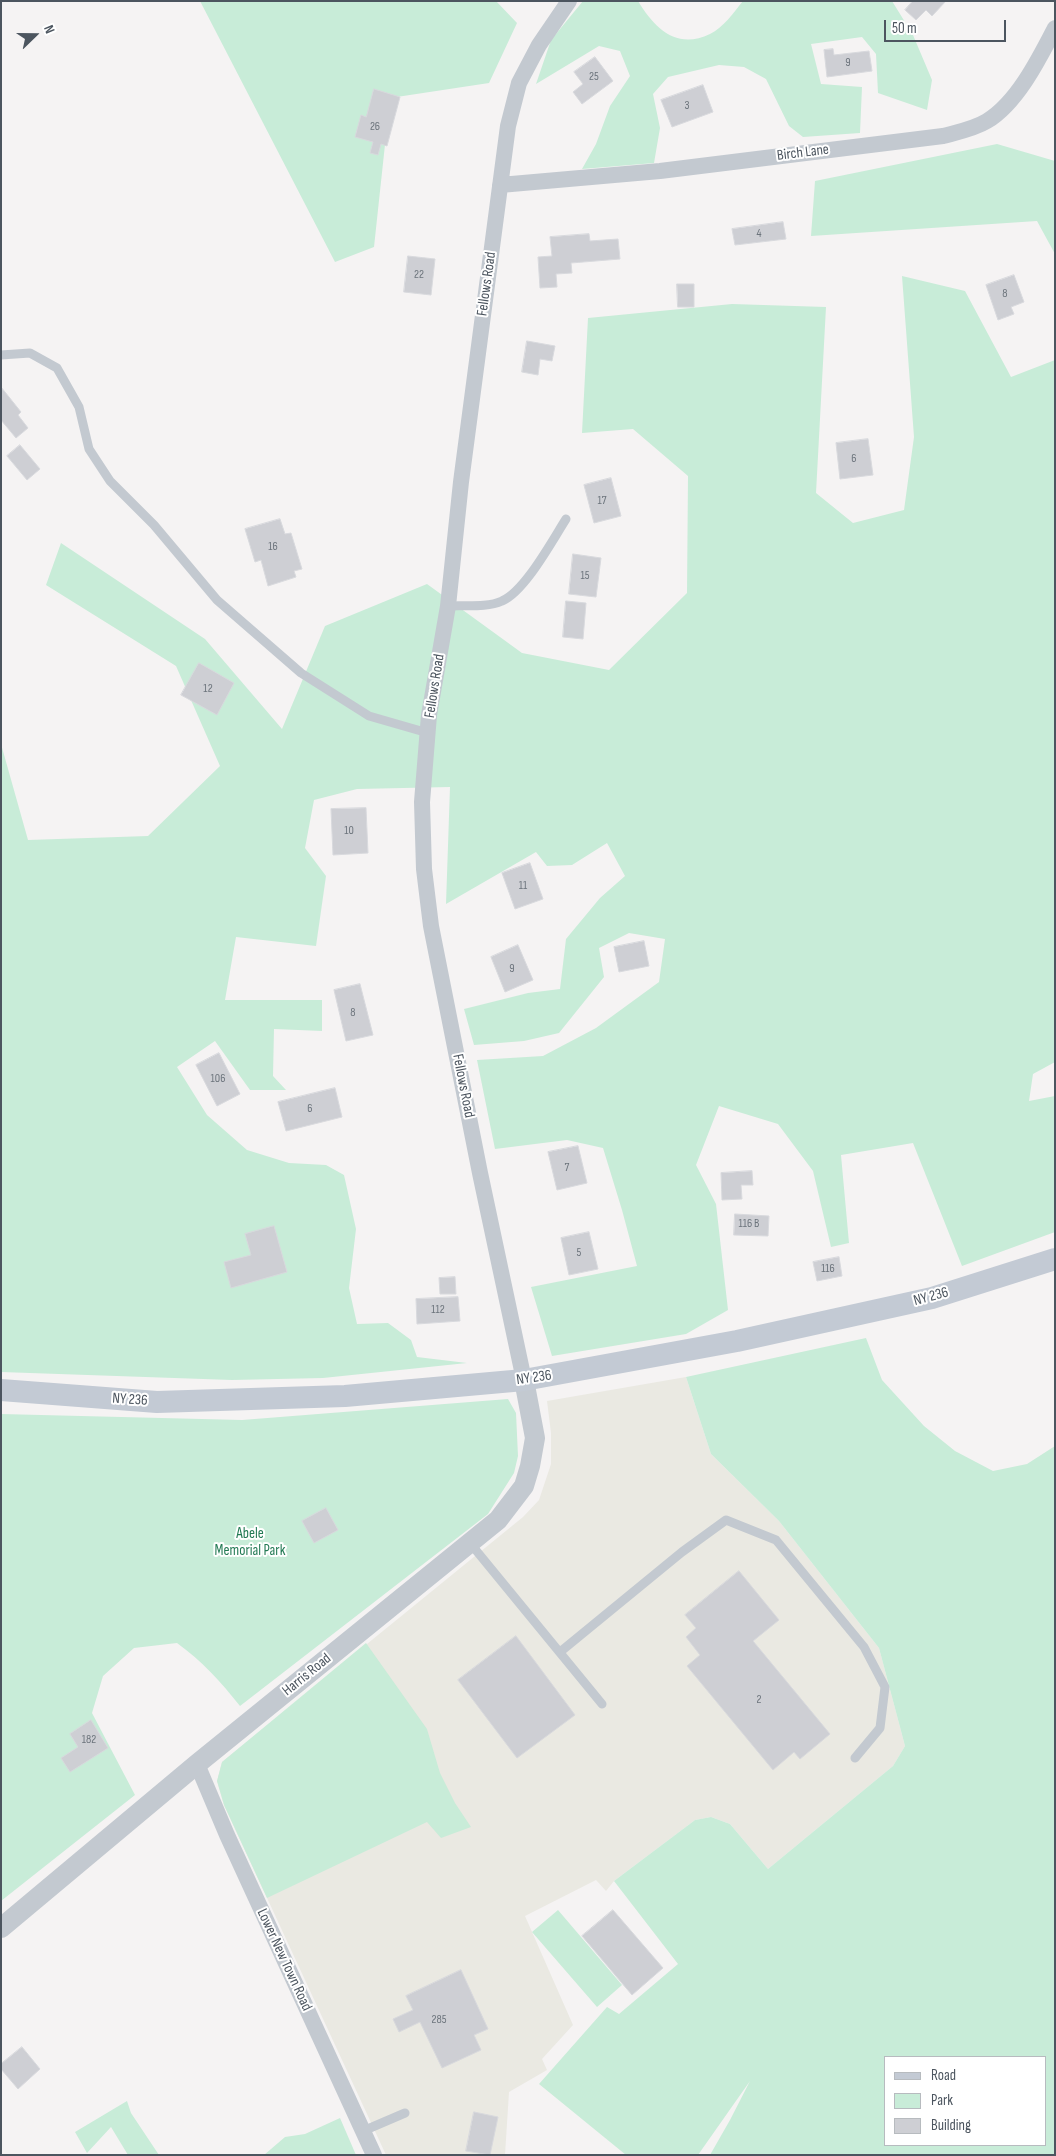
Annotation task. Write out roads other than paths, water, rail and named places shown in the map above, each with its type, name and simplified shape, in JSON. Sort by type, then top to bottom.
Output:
[{"type":"main road","name":"NY 236","points":[[1,1390],[157,1402],[345,1396],[524,1380],[737,1341],[932,1298],[1055,1259]]},
{"type":"street","name":"Fellows Road","points":[[524,1380],[480,1173],[432,926],[424,869],[422,802],[429,715],[448,606],[461,482],[508,126],[519,82],[539,45],[569,1]]},
{"type":"street","name":"Birch Lane","points":[[500,184],[660,171],[943,136],[968,129],[987,122],[1015,96],[1055,28]]},
{"type":"street","name":"Harris Road","points":[[1,1928],[197,1764],[498,1520],[524,1486],[535,1438],[524,1380]]},
{"type":"street","name":"Lower New Town Road","points":[[197,1764],[226,1835],[374,2155]]},
{"type":"lane","points":[[1,355],[30,354],[57,368],[79,407],[89,449],[110,481],[154,524],[217,600],[301,673],[369,716],[428,733]]},
{"type":"lane","points":[[448,606],[502,602],[516,592],[566,519]]},
{"type":"lane","points":[[560,1652],[682,1552],[726,1520],[776,1540],[864,1648],[885,1687],[880,1728],[855,1758]]},
{"type":"lane","points":[[470,1542],[602,1704]]},
{"type":"lane","points":[[363,2131],[405,2113]]},
{"type":"park label","name":"Abele Memorial Park","points":[[250,1542]]}]
